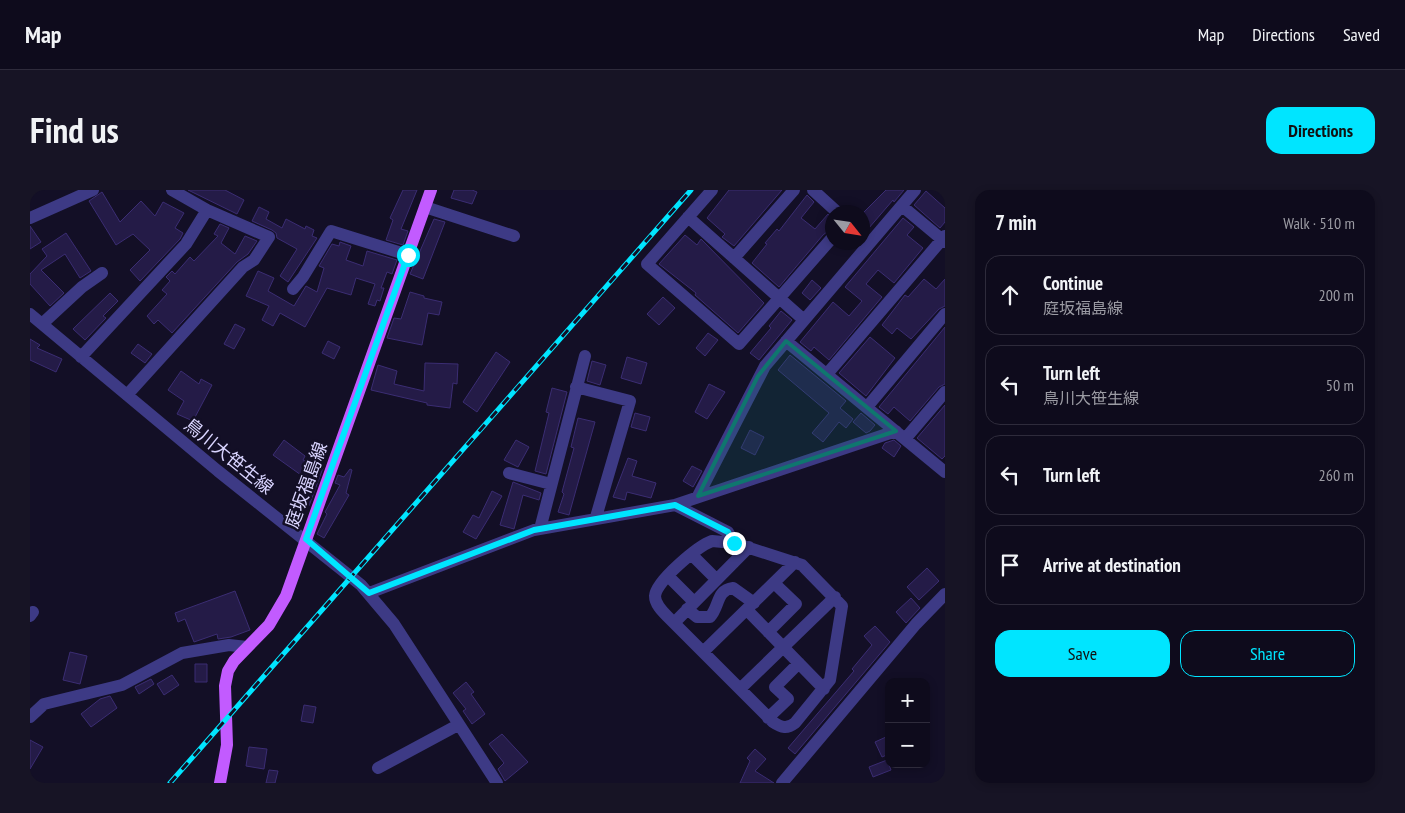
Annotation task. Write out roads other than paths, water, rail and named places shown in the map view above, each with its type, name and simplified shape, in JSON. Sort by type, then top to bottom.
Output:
[{"type":"main road","name":"庭坂福島線","points":[[220,783],[227,745],[225,686],[228,671],[234,661],[270,625],[286,596],[431,190]]},
{"type":"street","points":[[30,218],[93,190]]},
{"type":"street","points":[[127,396],[243,267],[254,260],[269,237],[207,210],[172,190]]},
{"type":"street","points":[[712,190],[646,264],[739,344],[825,246]]},
{"type":"street","points":[[734,258],[794,190]]},
{"type":"street","points":[[813,190],[829,205]]},
{"type":"street","points":[[698,496],[758,376],[786,340],[915,190]]},
{"type":"street","points":[[827,374],[944,239],[902,206]]},
{"type":"street","points":[[425,207],[514,236]]},
{"type":"street","points":[[81,357],[186,244],[207,210]]},
{"type":"street","points":[[688,217],[804,320]]},
{"type":"street","points":[[293,289],[303,277],[331,231],[408,255]]},
{"type":"street","points":[[42,324],[82,286],[102,273]]},
{"type":"street","name":"鳥川大笹生線","points":[[30,314],[127,396],[306,539],[369,593],[394,624],[497,783]]},
{"type":"street","points":[[867,408],[945,314]]},
{"type":"street","points":[[786,340],[944,469]]},
{"type":"street","points":[[540,529],[585,356]]},
{"type":"street","points":[[576,387],[630,401],[596,517]]},
{"type":"street","points":[[369,593],[540,529],[596,517],[675,505],[698,496],[900,435],[945,392]]},
{"type":"street","points":[[509,473],[551,484]]},
{"type":"street","points":[[675,505],[728,532],[734,543]]},
{"type":"street","points":[[712,542],[734,543],[748,547],[802,565],[835,596],[842,610],[830,680],[796,723],[790,727],[778,726],[768,718],[662,611],[655,598],[659,585],[704,544],[712,542]]},
{"type":"street","points":[[674,623],[748,547]]},
{"type":"street","points":[[691,554],[716,579]]},
{"type":"street","points":[[703,652],[795,562]]},
{"type":"street","points":[[668,576],[697,617],[710,618],[724,590],[733,588],[741,592],[768,632],[824,689]]},
{"type":"street","points":[[768,632],[796,604],[774,583]]},
{"type":"street","points":[[782,783],[916,624],[945,594]]},
{"type":"street","points":[[740,689],[835,596]]},
{"type":"street","points":[[30,717],[44,704],[122,685],[182,653],[229,645],[247,647]]},
{"type":"street","points":[[768,718],[788,699],[775,686],[800,663]]},
{"type":"street","points":[[30,700],[44,704]]},
{"type":"street","points":[[378,768],[458,725]]},
{"type":"railway","points":[[170,783],[691,190]]}]
